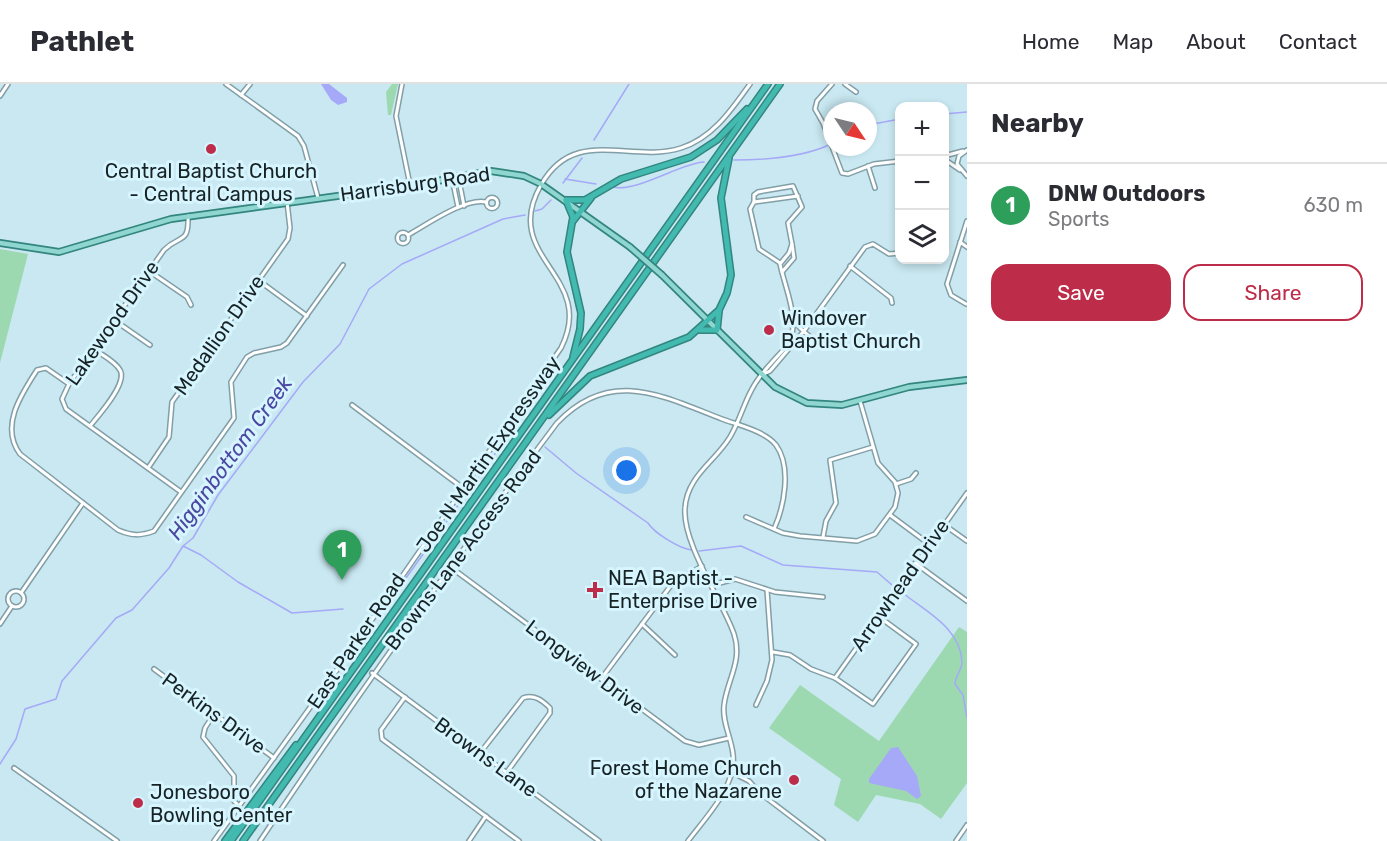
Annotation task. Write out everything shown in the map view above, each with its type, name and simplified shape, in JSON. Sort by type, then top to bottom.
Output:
[{"type":"highway","name":"Joe N Martin Expressway","points":[[231,841],[768,84]]},
{"type":"highway","name":"Joe N Martin Expressway","points":[[246,841],[780,84]]},
{"type":"highway","points":[[572,362],[580,329],[581,313],[567,252],[573,213],[566,200],[585,200],[621,179],[682,161],[702,151],[757,100]]},
{"type":"highway","points":[[700,330],[717,330],[719,310],[727,293],[731,274],[721,198],[730,154]]},
{"type":"highway","points":[[572,223],[593,196]]},
{"type":"highway","points":[[538,425],[590,376],[661,350],[700,330],[719,310]]},
{"type":"highway","points":[[225,841],[286,755],[315,723]]},
{"type":"main road","name":"Harrisburg Road","points":[[0,243],[59,252],[188,216],[410,186],[458,176],[503,172],[541,184],[582,211],[662,275],[762,375],[786,394],[807,404],[830,406],[860,401],[909,387],[967,380]]},
{"type":"street","points":[[226,84],[298,136],[304,146],[318,198]]},
{"type":"street","points":[[241,95],[250,84]]},
{"type":"street","points":[[402,84],[396,116],[410,186]]},
{"type":"street","name":"East Parker Road","points":[[213,841],[274,758],[568,335],[571,310],[567,295],[536,248],[530,227],[533,202],[541,184],[565,159],[588,149],[657,153],[682,148],[697,141],[722,121],[750,84]]},
{"type":"street","points":[[832,84],[817,101],[814,109],[824,123],[833,152],[844,174],[867,166],[895,162]]},
{"type":"street","points":[[845,84],[856,92]]},
{"type":"street","points":[[0,96],[7,85]]},
{"type":"street","points":[[949,157],[967,150]]},
{"type":"street","points":[[965,174],[959,168],[958,159],[967,150]]},
{"type":"street","points":[[949,161],[965,174]]},
{"type":"street","points":[[867,166],[875,188]]},
{"type":"street","points":[[458,176],[464,206]]},
{"type":"street","points":[[452,177],[458,208]]},
{"type":"street","points":[[688,841],[726,786],[731,772],[733,758],[725,723],[724,705],[736,669],[736,646],[733,633],[687,528],[687,496],[698,474],[723,448],[737,425],[749,394],[785,348],[792,333],[793,318],[780,263],[759,249],[750,210],[755,193],[795,187],[801,210],[788,225],[795,255]]},
{"type":"street","points":[[754,202],[798,196]]},
{"type":"street","name":"Medallion Drive","points":[[147,469],[169,436],[172,402],[288,239],[290,228],[287,202]]},
{"type":"street","points":[[408,235],[458,208],[486,202]]},
{"type":"street","name":"Lakewood Drive","points":[[181,492],[63,405],[63,393],[168,245],[185,237],[189,230],[188,216]]},
{"type":"street","points":[[966,304],[951,295],[947,286],[967,221]]},
{"type":"street","points":[[960,242],[967,247]]},
{"type":"street","points":[[780,263],[789,254],[792,244]]},
{"type":"street","points":[[762,375],[770,371],[804,332],[850,266],[868,245],[875,245],[889,255],[895,254]]},
{"type":"street","points":[[789,254],[795,255]]},
{"type":"street","points":[[782,272],[795,255]]},
{"type":"street","points":[[7,440],[20,454],[118,530],[130,535],[144,535],[154,531],[234,418],[231,382],[247,357],[257,351],[284,345],[343,265]]},
{"type":"street","points":[[850,266],[891,298],[892,303]]},
{"type":"street","points":[[149,271],[187,297],[191,305]]},
{"type":"street","points":[[258,280],[307,316]]},
{"type":"street","points":[[793,318],[800,324],[810,322]]},
{"type":"street","points":[[793,318],[804,332],[824,345],[832,346]]},
{"type":"street","points":[[114,320],[150,345]]},
{"type":"street","points":[[785,348],[791,346]]},
{"type":"street","points":[[90,427],[120,384],[122,376],[119,367],[94,349]]},
{"type":"street","points":[[8,415],[41,368],[69,384]]},
{"type":"street","name":"Browns Lane Access Road","points":[[260,841],[372,673],[449,566],[557,423],[577,406],[592,398],[617,390],[639,390],[674,400],[768,438],[779,451],[785,498],[774,530]]},
{"type":"street","points":[[746,517],[791,535],[854,541],[875,534],[898,498],[896,484],[881,468],[860,401]]},
{"type":"street","points":[[352,405],[463,488]]},
{"type":"street","points":[[823,538],[826,521],[836,503],[830,460],[873,447]]},
{"type":"street","points":[[896,484],[911,478],[916,473]]},
{"type":"street","name":"Arrowhead Drive","points":[[835,678],[967,493]]},
{"type":"street","points":[[0,624],[2,617],[12,606],[20,606],[23,603],[21,592],[83,502]]},
{"type":"street","points":[[889,514],[929,544]]},
{"type":"street","points":[[943,524],[967,541]]},
{"type":"street","points":[[915,563],[967,601]]},
{"type":"street","points":[[601,679],[672,584],[703,565]]},
{"type":"street","name":"Longview Drive","points":[[449,566],[688,742],[708,744],[729,738]]},
{"type":"street","points":[[711,585],[735,579],[767,590],[823,597]]},
{"type":"street","points":[[756,705],[770,673],[772,652],[767,618],[767,590]]},
{"type":"street","points":[[12,606],[9,601],[11,593],[21,592]]},
{"type":"street","points":[[772,652],[784,652],[811,669],[835,678],[873,704],[916,644],[878,616]]},
{"type":"street","points":[[642,624],[675,655]]},
{"type":"street","name":"Perkins Drive","points":[[154,669],[274,758]]},
{"type":"street","name":"Browns Lane","points":[[372,673],[599,841]]},
{"type":"street","points":[[480,753],[523,698],[534,696],[543,702],[550,708],[550,713],[507,772]]},
{"type":"street","points":[[405,697],[381,730],[382,740],[519,841]]},
{"type":"street","points":[[214,714],[205,728],[203,737],[235,778],[234,801],[240,806]]},
{"type":"street","points":[[14,768],[117,841]]},
{"type":"street","points":[[731,772],[749,782],[823,841]]},
{"type":"street","points":[[469,841],[486,816]]},
{"type":"street","points":[[956,841],[967,825]]},
{"type":"street","points":[[813,841],[817,836]]},
{"type":"green space","points":[[392,84],[398,84],[391,115],[388,115],[386,92]]},
{"type":"green space","points":[[0,249],[28,254],[0,363]]},
{"type":"green space","points":[[959,627],[967,632],[967,783],[941,819],[920,804],[876,795],[858,822],[834,805],[841,779],[769,728],[800,685],[879,741]]},
{"type":"water","points":[[321,84],[329,84],[347,98],[347,102],[338,105],[331,100]]},
{"type":"water","points":[[898,747],[917,776],[921,796],[917,799],[906,791],[869,783],[869,779],[891,748]]},
{"type":"waterway","points":[[594,140],[629,84]]},
{"type":"waterway","name":"Higginbottom Creek","points":[[949,114],[967,112]]},
{"type":"waterway","name":"Higginbottom Creek","points":[[877,123],[895,120]]},
{"type":"waterway","name":"Higginbottom Creek","points":[[734,160],[784,157],[823,147]]},
{"type":"waterway","points":[[563,183],[582,158]]},
{"type":"waterway","name":"Higginbottom Creek","points":[[613,187],[634,186],[695,163],[704,162]]},
{"type":"waterway","name":"Higginbottom Creek","points":[[565,179],[596,184]]},
{"type":"waterway","name":"Higginbottom Creek","points":[[535,211],[542,209],[551,200]]},
{"type":"waterway","name":"Higginbottom Creek","points":[[0,764],[16,739],[25,709],[56,699],[62,681],[116,618],[132,610],[169,568],[183,546],[193,538],[218,495],[303,382],[340,344],[369,289],[402,264],[503,219],[525,215]]},
{"type":"waterway","points":[[388,603],[510,433]]},
{"type":"waterway","points":[[545,447],[576,473],[648,523],[661,536],[674,544],[692,550]]},
{"type":"waterway","points":[[183,546],[201,555],[238,582],[292,613],[343,609]]},
{"type":"waterway","points":[[699,551],[741,546],[783,565],[877,572],[892,585]]},
{"type":"waterway","points":[[904,594],[941,622],[956,640],[962,662],[955,684],[963,695],[967,718]]},
{"type":"place","name":"Central Baptist Church - Central Campus","points":[[211,149]]},
{"type":"place","name":"Windover Baptist Church","points":[[769,330]]},
{"type":"place","name":"DNW Outdoors","points":[[342,580]]},
{"type":"place","name":"NEA Baptist - Enterprise Drive","points":[[595,590]]},
{"type":"place","name":"Forest Home Church of the Nazarene","points":[[794,780]]},
{"type":"place","name":"Jonesboro Bowling Center","points":[[138,803]]}]
